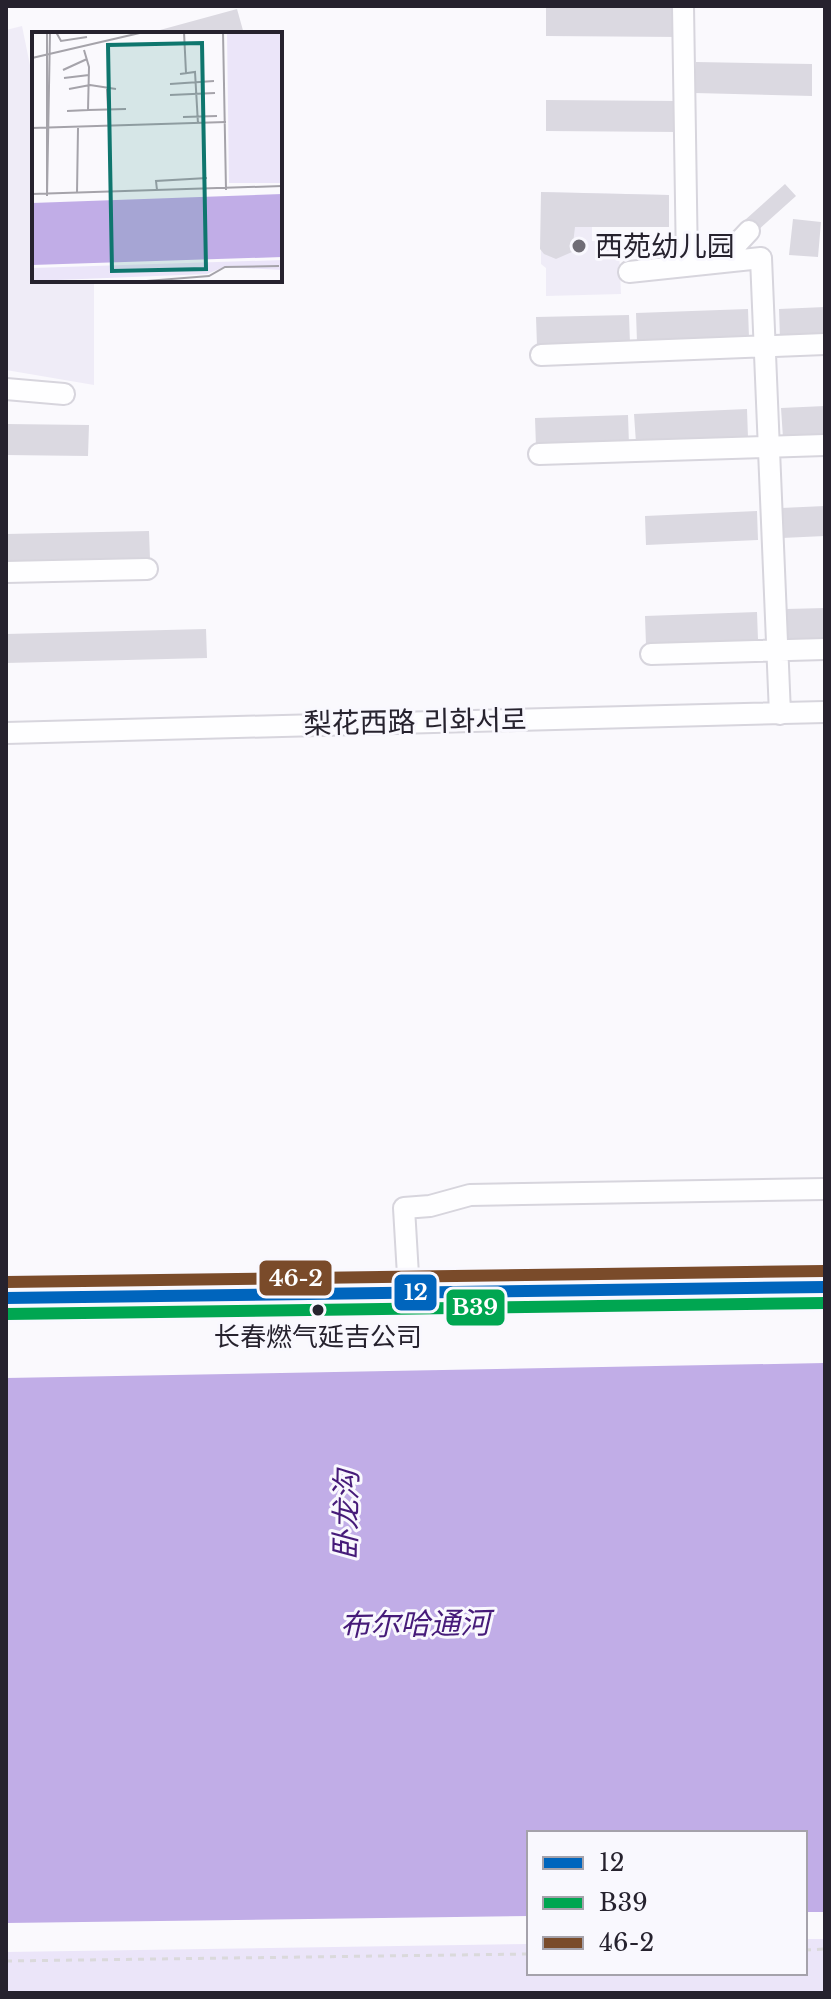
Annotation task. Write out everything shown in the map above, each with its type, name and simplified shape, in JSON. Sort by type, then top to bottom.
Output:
[{"type":"main road","points":[[6,1298],[825,1287]]},
{"type":"main road","points":[[6,1312],[825,1305]]},
{"type":"street","points":[[683,6],[687,266]]},
{"type":"street","points":[[720,262],[749,231]]},
{"type":"street","points":[[629,272],[761,258],[780,714]]},
{"type":"street","points":[[541,355],[825,344]]},
{"type":"street","points":[[6,389],[64,394]]},
{"type":"street","points":[[539,454],[825,445]]},
{"type":"street","points":[[6,572],[147,569]]},
{"type":"street","points":[[651,654],[825,649]]},
{"type":"street","name":"梨花西路 리화서로","points":[[6,733],[825,712]]},
{"type":"street","points":[[409,1292],[404,1208],[430,1206],[470,1195],[825,1189]]},
{"type":"path","points":[[6,1961],[527,1954]]},
{"type":"shaded area","points":[[22,26],[32,75],[32,282],[94,282],[94,385],[6,370],[6,30]]},
{"type":"shaded area","name":"西苑幼儿园","points":[[541,192],[669,195],[669,227],[592,227],[592,241],[614,241],[619,250],[621,294],[546,296],[546,268],[541,264]]},
{"type":"shaded area","points":[[807,1939],[825,1939],[825,1993],[6,1993],[6,1952],[527,1944],[527,1975],[807,1975]]},
{"type":"water","points":[[825,1363],[825,1912],[807,1912],[807,1831],[527,1831],[527,1916],[6,1923],[6,1378]]},
{"type":"building","points":[[546,6],[679,7],[679,37],[546,36]]},
{"type":"building","points":[[237,9],[243,32],[153,32]]},
{"type":"building","points":[[696,62],[812,64],[812,96],[695,93]]},
{"type":"building","points":[[546,100],[679,101],[679,132],[546,131]]},
{"type":"building","points":[[785,184],[796,196],[756,232],[745,220]]},
{"type":"building","points":[[541,192],[669,195],[669,227],[575,227],[572,252],[556,259],[540,249]]},
{"type":"building","points":[[793,219],[821,222],[818,257],[789,255]]},
{"type":"building","points":[[825,307],[825,337],[780,339],[779,309]]},
{"type":"building","points":[[748,309],[749,338],[637,342],[636,313]]},
{"type":"building","points":[[629,315],[630,344],[537,346],[536,317]]},
{"type":"building","points":[[825,406],[825,436],[783,438],[781,408]]},
{"type":"building","points":[[747,409],[748,438],[636,443],[634,414]]},
{"type":"building","points":[[628,415],[629,445],[536,447],[535,418]]},
{"type":"building","points":[[6,424],[89,425],[88,456],[6,455]]},
{"type":"building","points":[[825,506],[825,536],[782,538],[781,508]]},
{"type":"building","points":[[757,511],[758,540],[646,545],[645,516]]},
{"type":"building","points":[[149,531],[150,559],[6,561],[6,534]]},
{"type":"building","points":[[825,608],[825,638],[787,640],[786,609]]},
{"type":"building","points":[[757,612],[758,640],[646,645],[645,616]]},
{"type":"building","points":[[206,629],[207,658],[6,663],[6,634]]},
{"type":"transit line","name":"46-2","points":[[6,1282],[825,1271]]},
{"type":"transit line","name":"12","points":[[6,1298],[825,1287]]},
{"type":"transit line","name":"B39","points":[[6,1314],[825,1303]]},
{"type":"place","name":"西苑幼儿园","points":[[579,246]]},
{"type":"place","name":"长春燃气延吉公司","points":[[318,1310]]},
{"type":"water label","name":"卧龙沟","points":[[346,1515]]},
{"type":"water label","name":"布尔哈通河","points":[[415,1624]]}]
